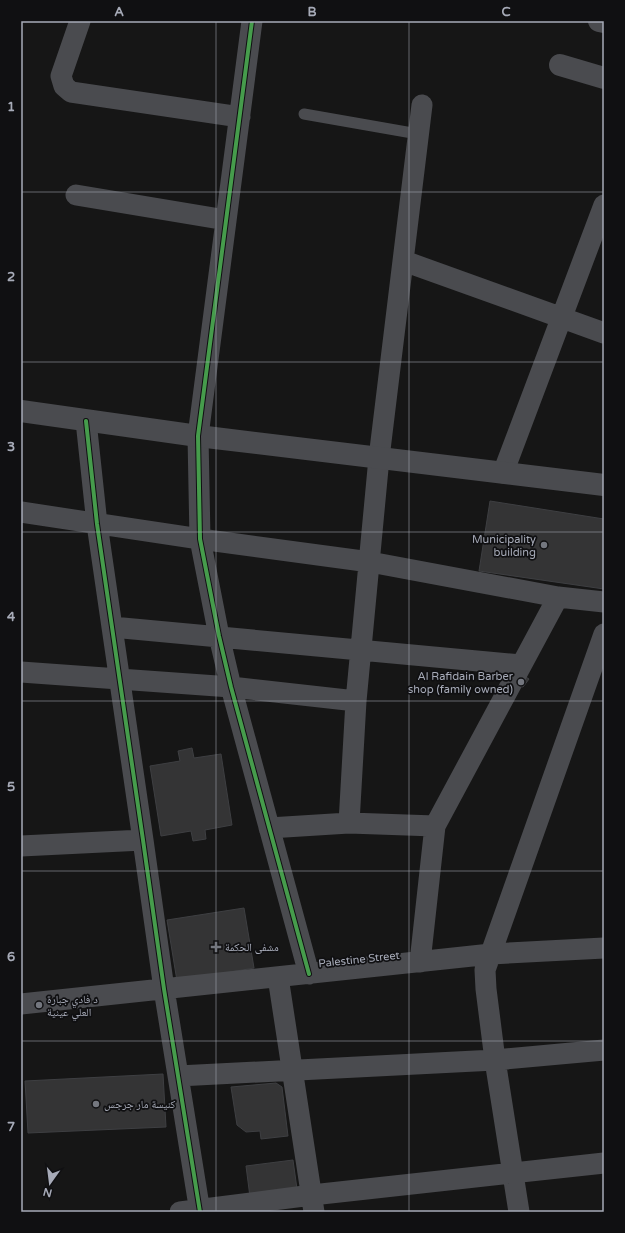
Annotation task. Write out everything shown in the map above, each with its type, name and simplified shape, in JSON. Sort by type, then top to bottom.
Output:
[{"type":"street","points":[[80,21],[61,76],[64,86],[71,92],[240,117]]},
{"type":"street","points":[[252,21],[198,436],[200,539],[219,636],[231,687],[309,974]]},
{"type":"street","points":[[599,21],[604,22]]},
{"type":"street","points":[[560,65],[604,78]]},
{"type":"street","points":[[349,823],[356,701],[380,458],[422,105]]},
{"type":"street","points":[[76,194],[226,220]]},
{"type":"street","points":[[503,473],[604,205]]},
{"type":"street","points":[[404,261],[604,333]]},
{"type":"street","points":[[21,412],[198,436],[604,485]]},
{"type":"street","points":[[86,421],[97,524],[142,840],[178,1076],[194,1211],[313,1204],[513,1173],[604,1162]]},
{"type":"street","points":[[21,512],[200,539],[370,562],[558,597],[604,602]]},
{"type":"street","points":[[420,962],[435,826],[558,597]]},
{"type":"street","points":[[112,627],[521,665]]},
{"type":"street","points":[[519,1212],[495,1060],[485,970],[604,634]]},
{"type":"street","points":[[21,672],[231,687],[356,701]]},
{"type":"street","points":[[269,828],[349,823],[435,826]]},
{"type":"street","points":[[21,846],[142,840]]},
{"type":"street","name":"Palestine Street","points":[[21,1004],[491,954],[604,948]]},
{"type":"street","points":[[278,977],[313,1204]]},
{"type":"street","points":[[178,1076],[495,1060],[604,1050]]},
{"type":"lane","points":[[304,114],[418,134]]},
{"type":"building","name":"Municipality building","points":[[490,501],[604,519],[604,589],[479,571]]},
{"type":"building","name":"Al Rafidain Barber shop (family owned)","points":[[521,674],[529,679],[523,687],[514,685]]},
{"type":"building","points":[[192,748],[194,758],[221,754],[232,825],[205,830],[206,839],[193,841],[191,831],[161,836],[150,766],[180,761],[178,751]]},
{"type":"building","points":[[244,908],[254,968],[177,981],[167,920]]},
{"type":"building","name":"كنيسة مار جرجس","points":[[163,1074],[166,1127],[28,1133],[25,1081]]},
{"type":"building","points":[[276,1083],[282,1087],[288,1136],[261,1139],[260,1131],[246,1132],[237,1125],[231,1087]]},
{"type":"building","points":[[293,1160],[297,1189],[250,1197],[246,1166]]},
{"type":"cycle path","points":[[252,21],[198,436],[200,539],[219,636],[231,687],[309,974]]},
{"type":"cycle path","points":[[86,421],[97,524],[164,989],[200,1212]]},
{"type":"place","name":"Municipality building","points":[[544,545]]},
{"type":"place","name":"Al Rafidain Barber shop (family owned)","points":[[521,682]]},
{"type":"place","name":"مشفى الحكمة","points":[[216,947]]},
{"type":"place","name":"د فادي جبارة العلي عينية","points":[[39,1005]]},
{"type":"place","name":"كنيسة مار جرجس","points":[[96,1104]]}]
